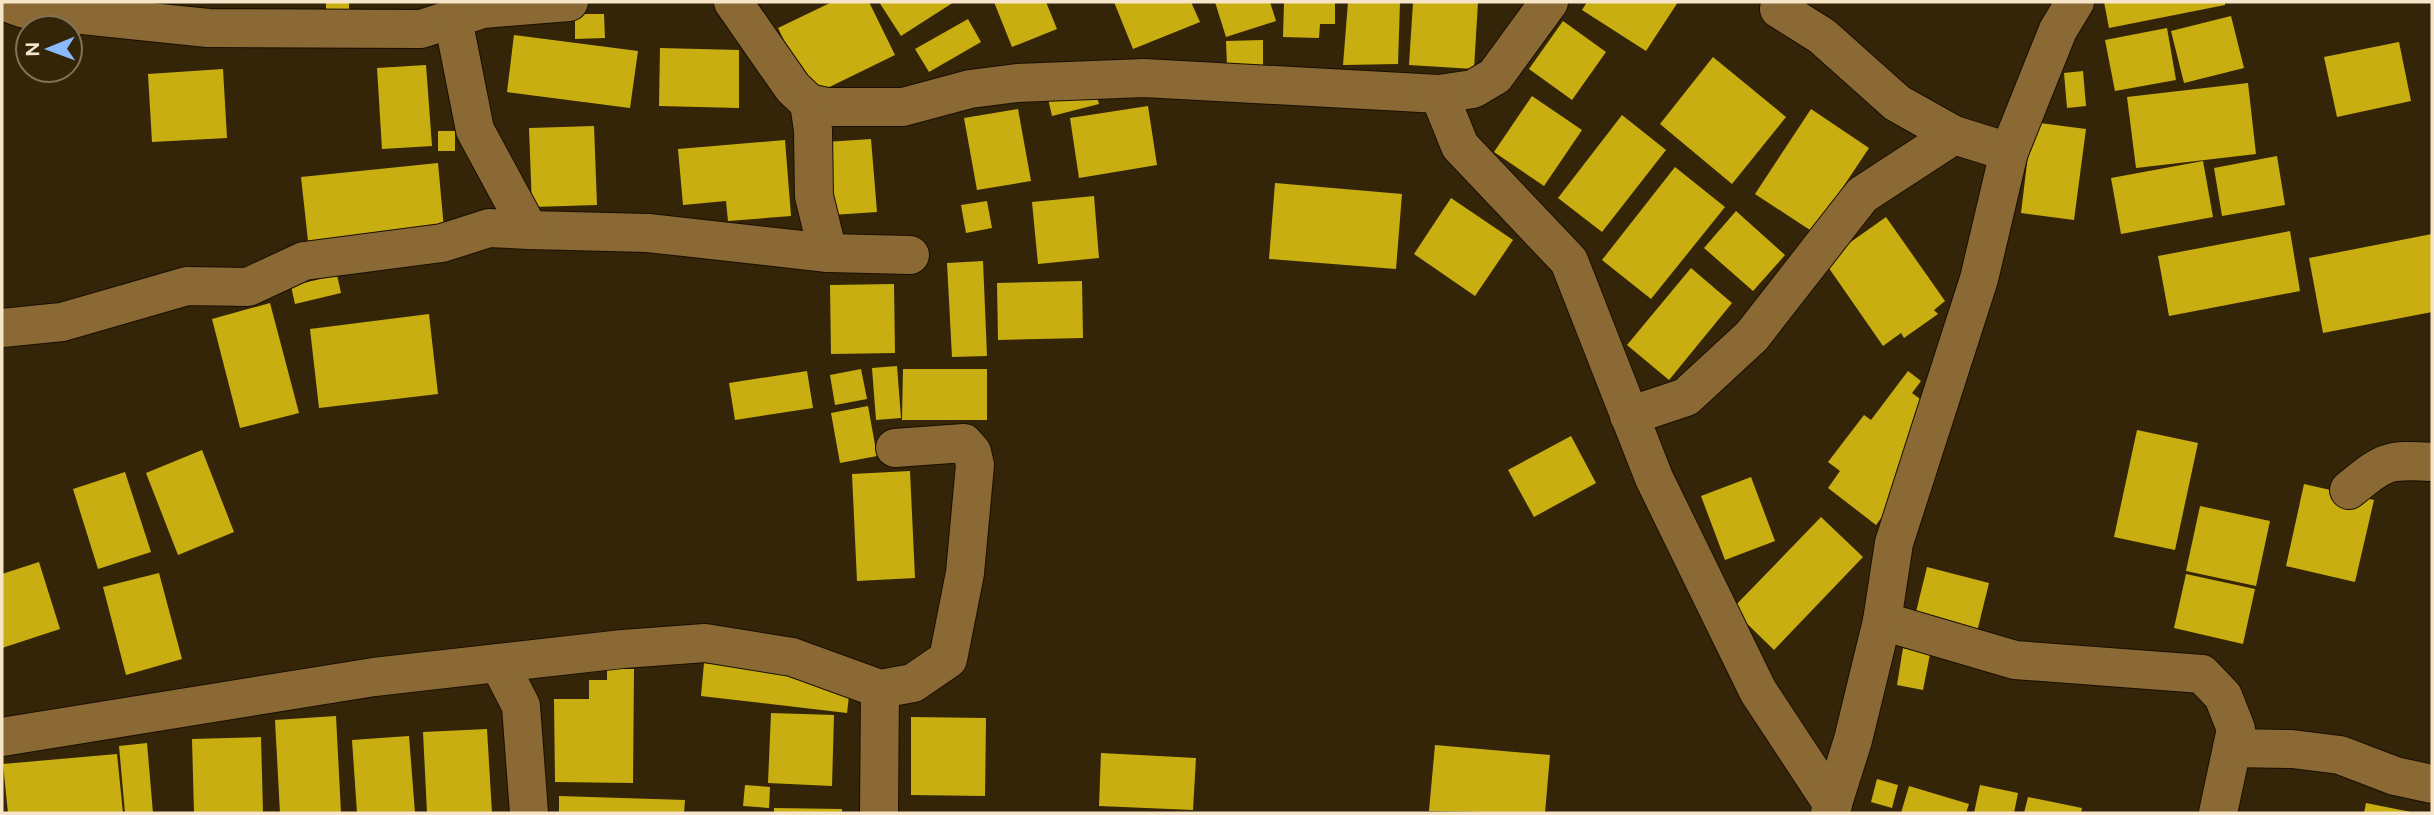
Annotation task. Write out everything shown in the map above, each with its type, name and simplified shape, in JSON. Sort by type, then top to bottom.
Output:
[{"type":"street","points":[[19,4],[208,28],[421,29],[482,9],[569,2]]},
{"type":"street","points":[[737,2],[793,88],[809,103],[827,107],[903,107],[970,89],[1017,83],[1144,78],[1440,94],[1473,89],[1495,76],[1549,2]]},
{"type":"street","points":[[1832,809],[1882,621],[1894,543],[1979,279],[2009,152],[2058,30],[2075,2]]},
{"type":"street","points":[[1779,9],[1822,36],[1897,103],[1954,135],[2009,152]]},
{"type":"street","points":[[453,19],[475,130],[529,230]]},
{"type":"street","points":[[1440,94],[1460,146],[1569,261],[1654,478],[1758,691],[1832,809]]},
{"type":"street","points":[[809,103],[814,196],[828,253]]},
{"type":"street","points":[[1629,415],[1686,397],[1752,337],[1862,195],[1954,135]]},
{"type":"street","points":[[2,328],[62,322],[187,286],[248,287],[304,261],[442,243],[489,228],[648,233],[828,253],[910,255]]},
{"type":"street","points":[[2,737],[374,677],[705,643],[792,657],[880,690],[913,683],[948,659],[965,573],[975,465],[972,452],[964,443],[895,448]]},
{"type":"street","points":[[2349,490],[2381,464],[2394,459],[2432,462]]},
{"type":"street","points":[[1882,621],[2015,660],[2202,674],[2223,696],[2236,729],[2218,813]]},
{"type":"street","points":[[499,663],[521,706],[529,813]]},
{"type":"street","points":[[879,813],[880,690]]},
{"type":"street","points":[[2232,748],[2292,749],[2340,755],[2395,776],[2432,784]]},
{"type":"building","points":[[326,2],[349,2],[349,15],[326,14]]},
{"type":"building","points":[[832,2],[869,2],[895,55],[811,96],[778,28]]},
{"type":"building","points":[[879,2],[954,2],[901,36]]},
{"type":"building","points":[[994,2],[1046,2],[1057,29],[1012,47]]},
{"type":"building","points":[[1114,2],[1191,2],[1200,22],[1133,49]]},
{"type":"building","points":[[1215,2],[1270,2],[1276,21],[1226,37]]},
{"type":"building","points":[[1284,2],[1335,2],[1335,24],[1320,24],[1319,38],[1283,37]]},
{"type":"building","points":[[1348,2],[1400,2],[1398,64],[1343,65]]},
{"type":"building","points":[[1413,2],[1478,2],[1474,69],[1409,65]]},
{"type":"building","points":[[1587,2],[1678,2],[1646,51],[1582,10]]},
{"type":"building","points":[[2104,2],[2225,2],[2225,5],[2109,28]]},
{"type":"building","points":[[575,14],[604,14],[605,38],[575,39]]},
{"type":"building","points":[[2231,16],[2244,68],[2184,83],[2171,31]]},
{"type":"building","points":[[968,19],[981,42],[929,72],[915,49]]},
{"type":"building","points":[[1563,21],[1606,52],[1572,100],[1529,69]]},
{"type":"building","points":[[2167,28],[2176,80],[2115,91],[2105,40]]},
{"type":"building","points":[[514,35],[638,51],[630,108],[507,92]]},
{"type":"building","points":[[1263,40],[1263,66],[1227,66],[1226,41]]},
{"type":"building","points":[[2399,42],[2411,101],[2337,117],[2324,57]]},
{"type":"building","points":[[660,48],[739,50],[739,108],[659,106]]},
{"type":"building","points":[[1713,57],[1786,117],[1732,184],[1660,124]]},
{"type":"building","points":[[426,65],[432,146],[382,149],[377,68]]},
{"type":"building","points":[[223,69],[227,138],[152,142],[148,74]]},
{"type":"building","points":[[2083,71],[2086,106],[2067,108],[2064,73]]},
{"type":"building","points":[[1093,82],[1099,104],[1052,116],[1047,94]]},
{"type":"building","points":[[2248,83],[2256,154],[2136,168],[2127,97]]},
{"type":"building","points":[[1532,96],[1582,130],[1544,186],[1494,152]]},
{"type":"building","points":[[1148,106],[1157,165],[1079,178],[1070,118]]},
{"type":"building","points":[[1018,109],[1031,181],[977,190],[964,118]]},
{"type":"building","points":[[1811,109],[1869,148],[1813,232],[1755,194]]},
{"type":"building","points":[[1622,115],[1666,150],[1602,232],[1558,198]]},
{"type":"building","points":[[2032,122],[2086,129],[2074,220],[2021,213]]},
{"type":"building","points":[[594,126],[597,205],[532,207],[529,128]]},
{"type":"building","points":[[438,131],[455,131],[455,151],[438,151]]},
{"type":"building","points":[[871,139],[877,212],[832,215],[826,142]]},
{"type":"building","points":[[785,140],[791,216],[728,221],[726,201],[683,205],[678,149]]},
{"type":"building","points":[[2277,156],[2285,205],[2222,216],[2214,168]]},
{"type":"building","points":[[2203,161],[2213,217],[2121,234],[2111,178]]},
{"type":"building","points":[[438,163],[444,229],[308,241],[301,177]]},
{"type":"building","points":[[1675,167],[1725,207],[1651,299],[1602,260]]},
{"type":"building","points":[[1275,183],[1402,194],[1396,269],[1269,259]]},
{"type":"building","points":[[1094,196],[1099,258],[1038,264],[1032,202]]},
{"type":"building","points":[[1451,198],[1513,240],[1475,296],[1414,254]]},
{"type":"building","points":[[987,201],[992,228],[966,233],[961,205]]},
{"type":"building","points":[[1736,211],[1785,255],[1753,291],[1704,248]]},
{"type":"building","points":[[1886,217],[1945,301],[1934,310],[1938,314],[1904,338],[1901,333],[1883,346],[1824,261]]},
{"type":"building","points":[[2290,231],[2300,291],[2169,316],[2158,256]]},
{"type":"building","points":[[2432,234],[2432,312],[2323,333],[2309,258]]},
{"type":"building","points":[[983,261],[987,356],[952,357],[947,263]]},
{"type":"building","points":[[1691,268],[1732,303],[1669,380],[1627,345]]},
{"type":"building","points":[[337,275],[341,293],[295,304],[291,286]]},
{"type":"building","points":[[1082,281],[1083,338],[998,340],[997,283]]},
{"type":"building","points":[[894,284],[895,353],[831,354],[830,285]]},
{"type":"building","points":[[270,303],[299,413],[240,428],[212,319]]},
{"type":"building","points":[[429,314],[438,394],[319,408],[310,329]]},
{"type":"building","points":[[897,366],[901,418],[876,420],[872,368]]},
{"type":"building","points":[[861,369],[867,399],[835,405],[830,375]]},
{"type":"building","points":[[903,369],[987,369],[987,420],[902,420]]},
{"type":"building","points":[[807,371],[813,408],[735,420],[729,383]]},
{"type":"building","points":[[1908,371],[1921,381],[1912,393],[1927,404],[1912,424],[1920,431],[1908,482],[1876,525],[1828,488],[1840,471],[1828,462],[1864,415],[1871,420]]},
{"type":"building","points":[[868,406],[877,456],[840,463],[831,413]]},
{"type":"building","points":[[2137,430],[2198,443],[2175,550],[2114,537]]},
{"type":"building","points":[[1571,436],[1596,483],[1534,517],[1508,470]]},
{"type":"building","points":[[202,450],[234,532],[178,555],[146,473]]},
{"type":"building","points":[[910,471],[915,578],[857,581],[852,474]]},
{"type":"building","points":[[125,472],[151,552],[98,569],[73,489]]},
{"type":"building","points":[[1751,477],[1775,541],[1725,560],[1701,496]]},
{"type":"building","points":[[2304,484],[2374,500],[2355,582],[2286,566]]},
{"type":"building","points":[[2200,506],[2270,521],[2256,586],[2186,571]]},
{"type":"building","points":[[1821,517],[1863,557],[1774,650],[1732,609]]},
{"type":"building","points":[[39,562],[60,629],[2,648],[2,574]]},
{"type":"building","points":[[1927,567],[1989,583],[1975,640],[1913,624]]},
{"type":"building","points":[[159,573],[182,659],[126,675],[103,587]]},
{"type":"building","points":[[2186,574],[2255,589],[2243,644],[2174,628]]},
{"type":"building","points":[[1903,648],[1930,654],[1923,690],[1897,685]]},
{"type":"building","points":[[704,663],[851,679],[847,713],[701,696]]},
{"type":"building","points":[[607,669],[634,669],[633,783],[555,782],[554,699],[589,699],[589,680],[607,680]]},
{"type":"building","points":[[771,713],[834,715],[832,786],[768,783]]},
{"type":"building","points":[[336,716],[341,813],[280,813],[275,720]]},
{"type":"building","points":[[911,717],[986,718],[985,796],[911,795]]},
{"type":"building","points":[[487,729],[492,813],[427,813],[423,732]]},
{"type":"building","points":[[409,736],[415,813],[357,813],[352,740]]},
{"type":"building","points":[[261,737],[263,813],[194,813],[192,739]]},
{"type":"building","points":[[147,743],[153,813],[125,813],[119,746]]},
{"type":"building","points":[[1435,745],[1550,755],[1545,813],[1429,811]]},
{"type":"building","points":[[1101,753],[1196,758],[1193,810],[1099,806]]},
{"type":"building","points":[[117,754],[123,813],[8,813],[3,764]]},
{"type":"building","points":[[1877,779],[1898,785],[1892,808],[1871,802]]},
{"type":"building","points":[[745,785],[770,787],[769,808],[743,806]]},
{"type":"building","points":[[1980,785],[2018,793],[2014,813],[1974,813]]},
{"type":"building","points":[[1909,786],[1969,804],[1966,813],[1901,813]]},
{"type":"building","points":[[559,796],[685,800],[684,813],[559,813]]},
{"type":"building","points":[[2028,797],[2082,808],[2081,813],[2024,813]]},
{"type":"building","points":[[2366,803],[2411,812],[2411,813],[2364,813]]},
{"type":"building","points":[[774,808],[842,809],[842,813],[774,813]]}]
